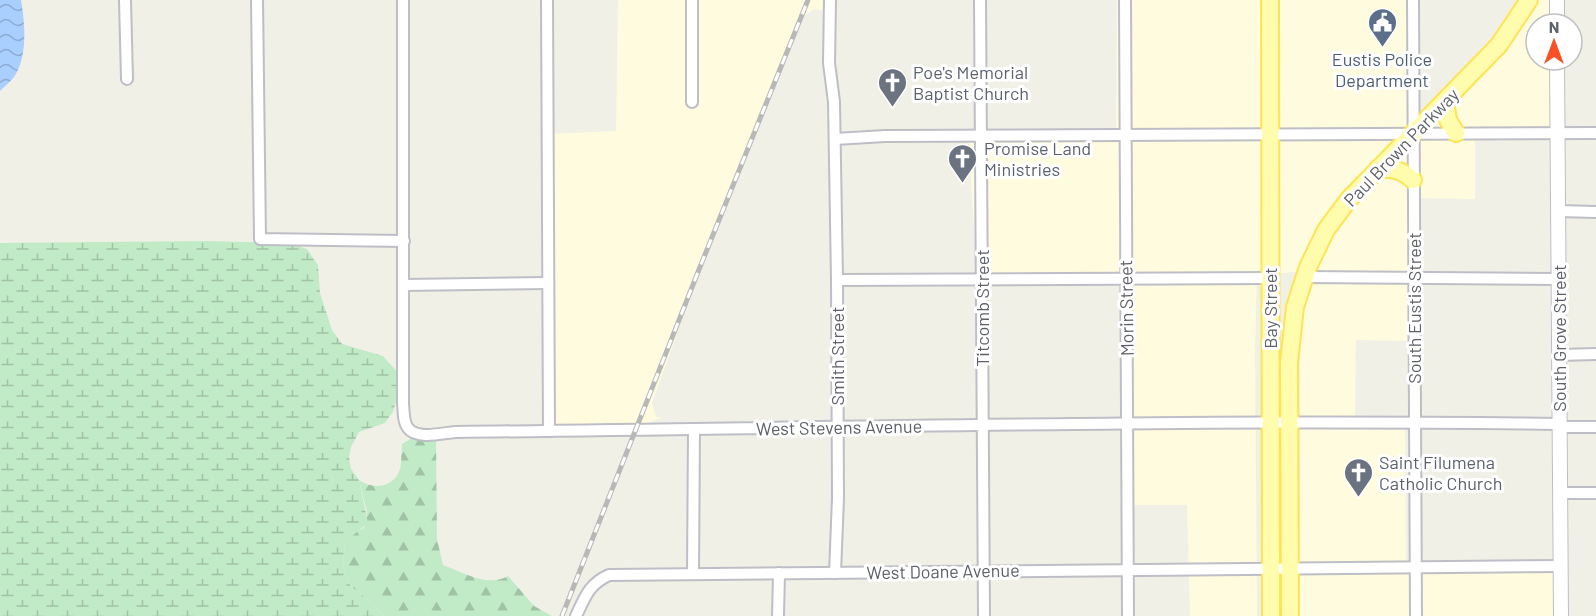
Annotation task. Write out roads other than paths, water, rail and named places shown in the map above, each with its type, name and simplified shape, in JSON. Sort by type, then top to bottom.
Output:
[{"type":"main road","name":"Bay Street","points":[[1270,0],[1271,616]]},
{"type":"main road","name":"Paul Brown Parkway","points":[[1296,307],[1304,277],[1316,249],[1349,199],[1499,45],[1528,0]]},
{"type":"main road","points":[[1445,101],[1448,120],[1456,133]]},
{"type":"main road","points":[[1378,169],[1395,169],[1404,172],[1413,180]]},
{"type":"main road","name":"Bay Street","points":[[1290,616],[1289,352],[1296,307]]},
{"type":"street","points":[[125,0],[127,80]]},
{"type":"street","points":[[257,0],[260,239],[404,241]]},
{"type":"street","points":[[403,0],[404,285],[548,283]]},
{"type":"street","points":[[547,0],[549,431]]},
{"type":"street","points":[[692,0],[692,102]]},
{"type":"street","name":"Smith Street","points":[[830,0],[829,63],[836,139],[836,573]]},
{"type":"street","name":"Titcomb Street","points":[[980,0],[984,616]]},
{"type":"street","name":"Morin Street","points":[[1125,0],[1128,616]]},
{"type":"street","name":"South Eustis Street","points":[[1413,0],[1416,616]]},
{"type":"street","name":"South Grove Street","points":[[1557,72],[1561,616]]},
{"type":"street","points":[[836,139],[885,136],[1596,133]]},
{"type":"street","points":[[1558,211],[1596,212]]},
{"type":"street","points":[[1304,277],[1558,279]]},
{"type":"street","points":[[837,280],[1269,278]]},
{"type":"street","name":"West Stevens Avenue","points":[[404,285],[403,404],[405,420],[409,430],[427,435],[455,432],[1289,422],[1559,425],[1596,428]]},
{"type":"street","points":[[1559,355],[1596,354]]},
{"type":"street","points":[[693,574],[694,430]]},
{"type":"street","points":[[1560,493],[1596,493]]},
{"type":"street","name":"West Doane Avenue","points":[[576,616],[597,580],[609,575],[1560,566]]},
{"type":"street","points":[[778,616],[779,573]]},
{"type":"water","points":[[0,0],[21,0],[24,40],[22,59],[18,69],[14,77],[0,91]]},
{"type":"railway","points":[[562,616],[808,0]]},
{"type":"place","name":"Eustis Police Department","points":[[1382,48]]},
{"type":"place","name":"Poe's Memorial Baptist Church","points":[[892,108]]},
{"type":"place","name":"Promise Land Ministries","points":[[963,184]]},
{"type":"place","name":"Saint Filumena Catholic Church","points":[[1358,498]]}]
